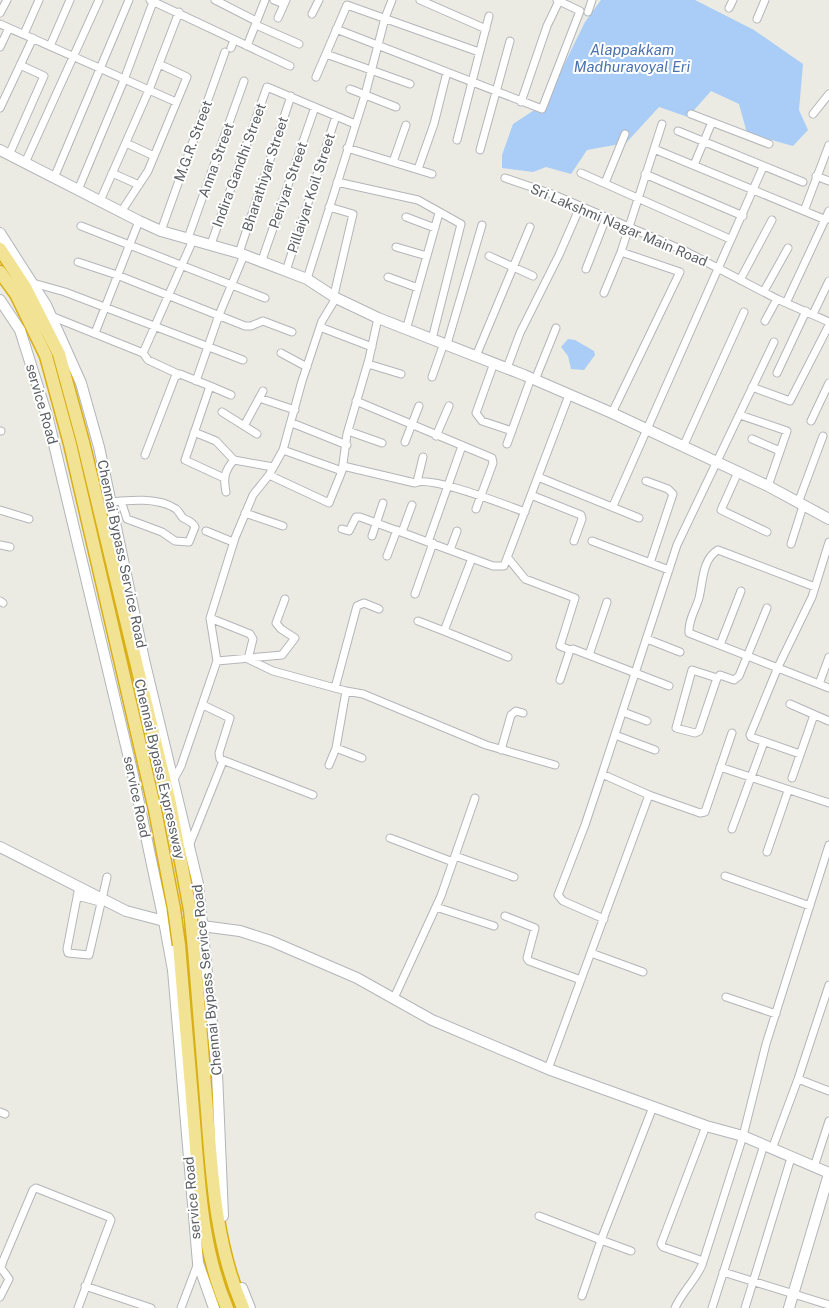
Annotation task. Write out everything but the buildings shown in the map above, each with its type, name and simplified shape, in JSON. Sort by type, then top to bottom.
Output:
[{"type":"highway","name":"Chennai Bypass Expressway","points":[[0,249],[25,287],[59,354],[83,442],[170,803],[190,910],[212,1174],[218,1219],[233,1284],[243,1308]]},
{"type":"highway","name":"Chennai Bypass Expressway","points":[[0,272],[16,294],[46,356],[70,444],[155,810],[179,945],[198,1174],[205,1231],[219,1288],[228,1308]]},
{"type":"street","points":[[0,13],[6,0]]},
{"type":"street","points":[[24,34],[39,0]]},
{"type":"street","points":[[50,46],[70,0]]},
{"type":"street","points":[[25,163],[99,0]]},
{"type":"street","points":[[54,178],[102,68],[129,0]]},
{"type":"street","points":[[215,0],[299,44]]},
{"type":"street","points":[[247,46],[265,0]]},
{"type":"street","points":[[274,0],[285,2],[278,18]]},
{"type":"street","points":[[312,14],[319,0]]},
{"type":"street","points":[[307,279],[365,96],[377,44],[392,0]]},
{"type":"street","points":[[420,0],[486,29]]},
{"type":"street","points":[[588,12],[592,0]]},
{"type":"street","points":[[729,8],[733,0]]},
{"type":"street","points":[[757,19],[765,0]]},
{"type":"street","points":[[78,190],[124,80],[151,1],[179,12],[290,66]]},
{"type":"street","points":[[336,30],[377,44],[521,102],[543,108],[580,11],[558,1],[547,26],[521,102]]},
{"type":"street","points":[[316,77],[347,5],[479,52]]},
{"type":"street","points":[[100,202],[149,90],[179,12]]},
{"type":"street","points":[[457,140],[470,82],[490,16]]},
{"type":"street","points":[[0,24],[176,102]]},
{"type":"street","points":[[0,48],[10,28]]},
{"type":"street","points":[[0,108],[32,38]]},
{"type":"street","name":"M.G.R. Street","points":[[161,230],[228,50],[234,40]]},
{"type":"street","points":[[480,150],[510,41]]},
{"type":"street","points":[[326,54],[410,84]]},
{"type":"street","points":[[121,212],[139,185],[154,156],[187,77],[159,64]]},
{"type":"street","points":[[20,65],[44,76],[5,152],[139,221],[161,230],[242,254],[261,263],[307,279],[378,318],[507,368],[612,413],[768,486],[829,518]]},
{"type":"street","points":[[418,169],[434,124],[447,72]]},
{"type":"street","name":"Anna Street","points":[[143,353],[182,265],[244,81]]},
{"type":"street","name":"Indira Gandhi Street","points":[[210,244],[267,87],[291,96]]},
{"type":"street","points":[[350,89],[396,107]]},
{"type":"street","points":[[813,114],[829,94]]},
{"type":"street","points":[[291,96],[355,124]]},
{"type":"street","name":"Bharathiyar Street","points":[[196,381],[207,346],[242,254],[291,96]]},
{"type":"street","name":"Periyar Street","points":[[261,263],[315,107]]},
{"type":"street","points":[[691,114],[769,144]]},
{"type":"street","name":"Pillaiyar Koil Street","points":[[286,271],[336,116]]},
{"type":"street","points":[[694,165],[712,122]]},
{"type":"street","points":[[604,292],[621,252],[662,124]]},
{"type":"street","points":[[393,162],[406,125]]},
{"type":"street","points":[[678,131],[804,182]]},
{"type":"street","points":[[605,184],[624,134]]},
{"type":"street","points":[[126,143],[154,156]]},
{"type":"street","points":[[804,211],[829,145]]},
{"type":"street","points":[[347,148],[432,174]]},
{"type":"street","points":[[654,149],[826,220]]},
{"type":"street","points":[[613,506],[730,239],[743,216],[763,166]]},
{"type":"street","points":[[112,173],[139,185]]},
{"type":"street","points":[[582,173],[730,239]]},
{"type":"street","points":[[645,174],[743,216]]},
{"type":"street","points":[[816,176],[829,181]]},
{"type":"street","name":"Sri Lakshmi Nagar Main Road","points":[[505,178],[687,252],[777,299],[810,312],[829,324]]},
{"type":"street","points":[[337,182],[418,200],[439,213],[459,222],[461,229],[432,338]]},
{"type":"street","points":[[173,782],[217,661],[210,618],[233,542],[253,495],[269,475],[283,450],[320,327],[335,296],[353,214],[329,207]]},
{"type":"street","points":[[507,368],[520,333],[559,255],[580,207]]},
{"type":"street","points":[[786,303],[829,211]]},
{"type":"street","points":[[406,330],[439,213]]},
{"type":"street","points":[[406,217],[434,228]]},
{"type":"street","points":[[586,270],[606,218]]},
{"type":"street","points":[[740,280],[772,220]]},
{"type":"street","points":[[95,333],[139,221]]},
{"type":"street","points":[[432,377],[445,343],[482,225]]},
{"type":"street","points":[[81,226],[265,298]]},
{"type":"street","points":[[476,356],[530,227]]},
{"type":"street","name":"Chennai Bypass Service Road","points":[[0,233],[33,283],[51,316],[81,383],[92,416],[173,782],[198,884],[217,1073],[222,1212],[228,1246],[250,1308]]},
{"type":"street","points":[[396,247],[427,256]]},
{"type":"street","points":[[764,291],[788,248]]},
{"type":"street","points":[[612,413],[680,272],[621,252]]},
{"type":"street","points":[[489,256],[532,276]]},
{"type":"street","points":[[78,262],[170,295],[245,326],[252,326],[263,321],[292,332]]},
{"type":"street","points":[[388,277],[418,288]]},
{"type":"street","points":[[777,373],[829,281]]},
{"type":"street","points":[[33,283],[104,307],[154,328],[243,360]]},
{"type":"street","points":[[764,321],[777,299]]},
{"type":"street","name":"service Road","points":[[0,300],[20,330],[48,419],[133,776],[164,921],[172,970],[198,1263],[214,1308]]},
{"type":"street","points":[[683,447],[744,312]]},
{"type":"street","points":[[51,316],[143,353],[157,365],[232,395]]},
{"type":"street","points":[[269,475],[329,503],[342,468],[348,431],[368,364],[378,318]]},
{"type":"street","points":[[752,387],[790,401],[829,324]]},
{"type":"street","points":[[320,327],[372,347]]},
{"type":"street","points":[[507,444],[556,328]]},
{"type":"street","points":[[604,919],[563,901],[558,895],[585,825],[677,545],[774,342]]},
{"type":"street","points":[[281,353],[307,366]]},
{"type":"street","points":[[494,363],[476,413],[482,421],[512,432]]},
{"type":"street","points":[[368,364],[402,374]]},
{"type":"street","points":[[144,455],[178,374]]},
{"type":"street","points":[[210,386],[185,460],[224,478]]},
{"type":"street","points":[[811,421],[828,387]]},
{"type":"street","points":[[244,426],[263,391]]},
{"type":"street","points":[[342,529],[349,530],[358,516],[498,568],[504,566],[569,395]]},
{"type":"street","points":[[259,398],[295,410]]},
{"type":"street","points":[[356,401],[494,460],[476,509]]},
{"type":"street","points":[[405,442],[419,406]]},
{"type":"street","points":[[436,436],[448,406]]},
{"type":"street","points":[[222,412],[257,434]]},
{"type":"street","points":[[740,415],[787,431],[768,486]]},
{"type":"street","points":[[292,423],[347,445]]},
{"type":"street","points":[[348,431],[382,444]]},
{"type":"street","points":[[194,432],[216,441],[234,460],[273,466]]},
{"type":"street","points":[[791,544],[823,436]]},
{"type":"street","points":[[752,440],[780,451]]},
{"type":"street","points":[[415,594],[462,446]]},
{"type":"street","points":[[283,450],[342,468],[448,486],[525,512]]},
{"type":"street","points":[[417,482],[423,457]]},
{"type":"street","points":[[226,492],[224,478],[228,467],[234,460]]},
{"type":"street","points":[[738,472],[721,510],[767,532]]},
{"type":"street","points":[[538,477],[639,518]]},
{"type":"street","points":[[646,481],[668,489],[673,494],[650,563]]},
{"type":"street","points":[[531,495],[581,515],[582,520],[574,541]]},
{"type":"street","points":[[110,502],[121,501],[149,501],[174,508],[183,518],[194,524],[195,527],[191,540],[189,542],[175,540],[162,532],[127,519],[121,501]]},
{"type":"street","points":[[372,536],[383,503]]},
{"type":"street","points":[[387,556],[412,505]]},
{"type":"street","points":[[0,510],[29,519]]},
{"type":"street","points":[[245,513],[283,526]]},
{"type":"street","points":[[206,531],[233,542]]},
{"type":"street","points":[[450,550],[457,531]]},
{"type":"street","points":[[592,541],[669,570]]},
{"type":"street","points":[[800,754],[764,742],[750,735],[815,587],[829,542]]},
{"type":"street","points":[[0,544],[10,548]]},
{"type":"street","points":[[815,587],[718,550],[710,557],[705,568],[700,596],[689,626],[689,632],[829,688]]},
{"type":"street","points":[[444,631],[472,558]]},
{"type":"street","points":[[508,558],[525,579],[574,598],[560,646],[570,650],[573,649],[669,686]]},
{"type":"street","points":[[720,645],[741,591]]},
{"type":"street","points":[[217,661],[282,655],[294,640],[294,636],[280,629],[276,622],[285,599]]},
{"type":"street","points":[[589,655],[606,602]]},
{"type":"street","points":[[335,688],[357,606],[364,603],[379,609]]},
{"type":"street","points":[[717,678],[692,670],[676,728],[697,733],[717,678],[720,675],[736,679],[767,608]]},
{"type":"street","points":[[210,618],[250,634],[253,639],[248,659]]},
{"type":"street","points":[[418,621],[508,657]]},
{"type":"street","points":[[647,639],[680,652]]},
{"type":"street","points":[[560,680],[570,650]]},
{"type":"street","points":[[819,684],[829,657]]},
{"type":"street","points":[[248,659],[273,671],[346,692],[363,694],[502,750],[555,765]]},
{"type":"street","points":[[329,765],[336,748],[346,692]]},
{"type":"street","points":[[790,704],[829,721]]},
{"type":"street","points":[[202,705],[230,718],[219,753],[223,761],[313,795]]},
{"type":"street","points":[[502,750],[511,715],[516,711],[523,713]]},
{"type":"street","points":[[622,712],[647,720]]},
{"type":"street","points":[[792,778],[814,715]]},
{"type":"street","points":[[602,774],[650,795],[703,814],[707,810],[732,733]]},
{"type":"street","points":[[615,736],[655,750]]},
{"type":"street","points":[[732,828],[764,742]]},
{"type":"street","points":[[336,748],[362,758]]},
{"type":"street","points":[[189,847],[223,761]]},
{"type":"street","points":[[720,767],[829,803]]},
{"type":"street","points":[[766,852],[788,791]]},
{"type":"street","points":[[548,1069],[650,795]]},
{"type":"street","points":[[394,998],[436,907],[474,798]]},
{"type":"street","points":[[390,838],[514,877]]},
{"type":"street","points":[[675,1308],[696,1277],[703,1261],[743,1136],[776,1014],[829,845]]},
{"type":"street","points":[[0,847],[78,892],[126,911],[164,921],[240,930],[272,941],[356,978],[432,1020],[548,1069],[706,1126],[743,1136],[829,1174],[789,1308]]},
{"type":"street","points":[[725,876],[810,906]]},
{"type":"street","points":[[78,892],[67,949],[68,953],[89,955],[100,900],[107,877]]},
{"type":"street","points":[[436,907],[494,926]]},
{"type":"street","points":[[505,916],[535,928],[527,958],[529,961],[581,980]]},
{"type":"street","points":[[591,953],[643,972]]},
{"type":"street","points":[[712,1308],[768,1147],[798,1079],[826,1008],[829,985]]},
{"type":"street","points":[[726,996],[776,1014]]},
{"type":"street","points":[[798,1079],[829,1091]]},
{"type":"street","points":[[582,1296],[600,1240],[653,1107]]},
{"type":"street","points":[[703,1261],[663,1247],[661,1244],[706,1126]]},
{"type":"street","points":[[814,1167],[828,1126]]},
{"type":"street","points":[[745,1308],[791,1158]]},
{"type":"street","points":[[0,1297],[9,1278],[1,1268],[3,1261],[33,1190],[36,1188],[109,1217],[110,1225],[78,1308]]},
{"type":"street","points":[[539,1216],[631,1251]]},
{"type":"street","points":[[181,1308],[198,1263]]},
{"type":"street","points":[[723,1272],[829,1305]]},
{"type":"street","points":[[85,1286],[151,1308]]},
{"type":"water","name":"Alappakkam Madhuravoyal Eri","points":[[601,0],[695,0],[754,30],[803,64],[799,110],[808,130],[793,146],[747,133],[739,104],[711,91],[688,117],[659,107],[626,143],[587,150],[571,174],[546,167],[533,172],[502,168],[502,155],[513,124],[545,103],[585,22]]},
{"type":"water","points":[[568,339],[575,340],[594,351],[595,355],[584,370],[571,369],[568,356],[561,347]]}]
